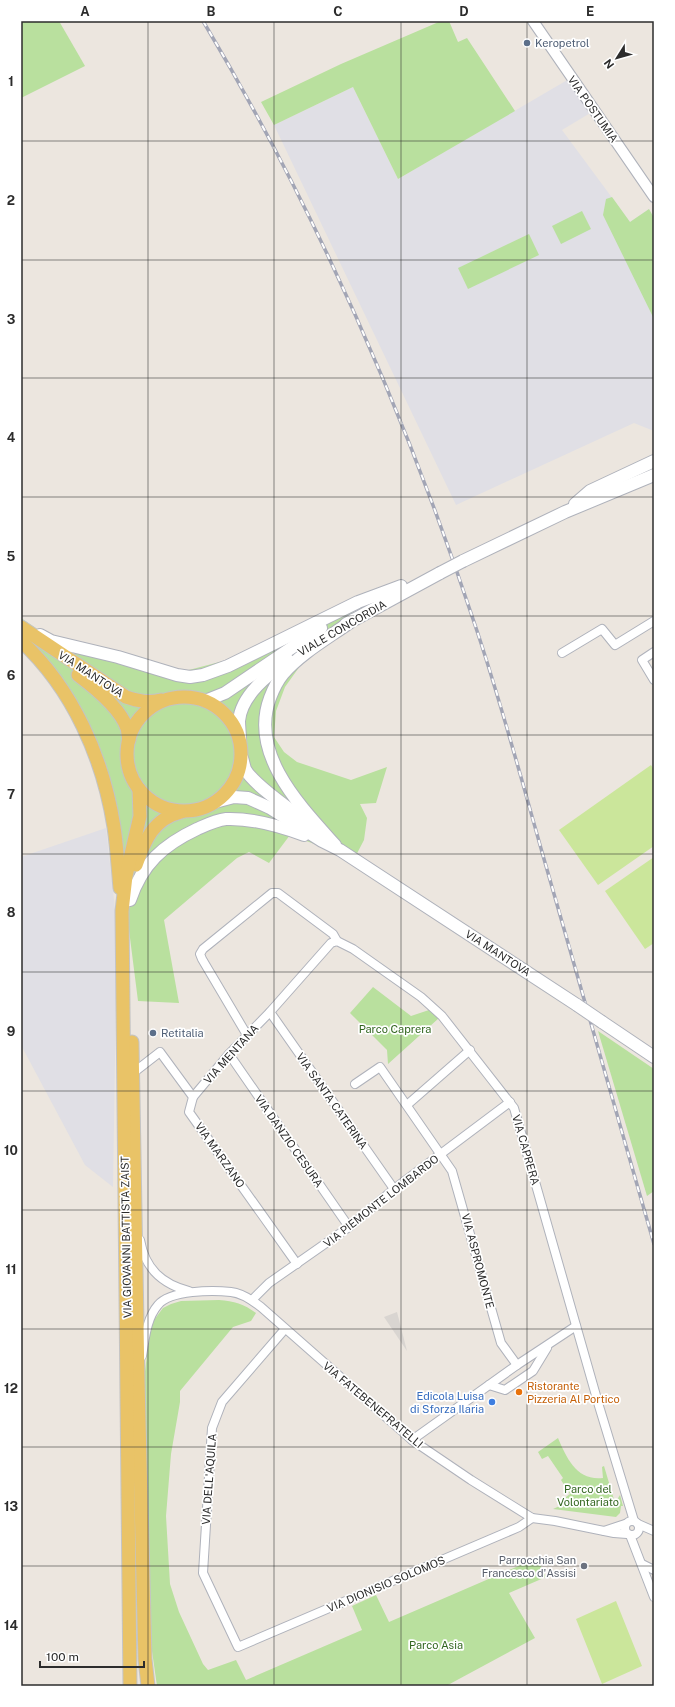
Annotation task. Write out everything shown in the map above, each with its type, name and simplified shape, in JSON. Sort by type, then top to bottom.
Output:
[{"type":"main road","name":"VIALE CONCORDIA","points":[[565,512],[590,491],[654,461]]},
{"type":"main road","name":"VIALE CONCORDIA","points":[[240,740],[239,720],[246,700],[265,680],[290,659],[322,637],[463,561],[565,512],[654,475]]},
{"type":"main road","name":"VIALE CONCORDIA","points":[[206,701],[225,693],[324,626],[401,586],[440,573]]},
{"type":"main road","points":[[21,626],[51,641],[118,657],[177,675],[190,677],[215,671],[358,602],[401,586]]},
{"type":"main road","points":[[332,844],[292,793],[274,765],[266,745],[264,726],[266,710],[272,693],[282,675],[291,665],[353,620]]},
{"type":"main road","name":"VIA MANTOVA","points":[[21,626],[126,697],[138,701],[152,702],[168,699]]},
{"type":"main road","name":"VIA MANTOVA","points":[[21,635],[63,663],[92,686],[121,716],[127,727],[129,740]]},
{"type":"main road","points":[[21,641],[43,664],[66,696],[78,715],[94,753],[106,792],[113,826],[122,911]]},
{"type":"main road","points":[[187,696],[206,701],[217,707],[227,716],[235,727],[240,740],[245,770],[270,794],[332,844],[270,808],[248,798],[234,797],[215,802],[199,809],[181,812],[158,804],[148,798],[140,789],[129,770],[127,750],[133,729],[143,714],[157,703],[168,699],[187,696]]},
{"type":"main road","points":[[215,802],[226,794],[234,783],[242,758]]},
{"type":"main road","name":"VIA GIOVANNI BATTISTA ZAIST","points":[[130,1686],[122,911],[126,876],[140,816],[140,789]]},
{"type":"main road","name":"VIA GIOVANNI BATTISTA ZAIST","points":[[148,1686],[145,1659],[138,1381],[130,900],[135,868],[150,834],[163,818],[181,812]]},
{"type":"main road","points":[[130,900],[138,880],[158,853],[189,833],[216,821],[233,819],[256,822],[297,832],[332,844]]},
{"type":"main road","name":"VIA MANTOVA","points":[[332,844],[654,1057]]},
{"type":"street","name":"VIA POSTUMIA","points":[[533,21],[654,197]]},
{"type":"street","points":[[562,653],[602,629],[615,645],[654,621]]},
{"type":"street","points":[[654,652],[642,660],[654,680]]},
{"type":"street","points":[[247,1035],[200,954],[203,949],[272,893],[278,893],[333,934],[336,941],[325,948],[270,1012]]},
{"type":"street","name":"VIA CAPRERA","points":[[336,941],[353,949],[421,997],[442,1016],[514,1108],[627,1500],[631,1523],[625,1531],[632,1534]]},
{"type":"street","name":"VIA MENTANA","points":[[193,1098],[229,1054],[270,1012]]},
{"type":"street","name":"VIA SANTA CATERINA","points":[[270,1012],[394,1189]]},
{"type":"street","points":[[406,1105],[470,1050]]},
{"type":"street","points":[[133,1074],[160,1052],[193,1098]]},
{"type":"street","name":"VIA DANZIO CESURA","points":[[229,1054],[349,1227]]},
{"type":"street","name":"VIA ASPROMONTE","points":[[355,1084],[380,1067],[441,1154],[455,1179],[501,1343],[517,1365]]},
{"type":"street","name":"VIA MARZANO","points":[[193,1098],[189,1112],[297,1264]]},
{"type":"street","name":"VIA PIEMONTE LOMBARDO","points":[[252,1300],[269,1283],[349,1227],[394,1189],[510,1102]]},
{"type":"street","name":"VIA FATEBENEFRATELLI","points":[[135,1213],[144,1257],[154,1271],[161,1279],[174,1287],[194,1292]]},
{"type":"street","name":"VIA FATEBENEFRATELLI","points":[[138,1381],[149,1320],[159,1303],[171,1295],[194,1292],[231,1292],[252,1300],[412,1440],[471,1480],[532,1518],[604,1531],[632,1534],[654,1532]]},
{"type":"street","points":[[412,1440],[517,1365],[548,1346],[576,1326]]},
{"type":"street","name":"VIA DELL'AQUILA","points":[[238,1647],[203,1573],[212,1428],[222,1402],[285,1329]]},
{"type":"street","points":[[489,1385],[506,1390],[533,1371],[548,1346]]},
{"type":"street","name":"VIA DIONISIO SOLOMOS","points":[[238,1647],[519,1527],[532,1518]]},
{"type":"street","points":[[631,1523],[654,1532]]},
{"type":"street","points":[[631,1523],[639,1528],[632,1534],[653,1594]]},
{"type":"street","name":"VIA FATEBENEFRATELLI","points":[[604,1531],[631,1523]]},
{"type":"street","points":[[642,1564],[654,1570]]},
{"type":"street","points":[[653,1594],[654,1580]]},
{"type":"shaded area","points":[[569,79],[592,112],[562,130],[630,222],[649,209],[654,218],[654,431],[634,423],[456,505],[274,125],[353,87],[398,179]]},
{"type":"shaded area","points":[[106,828],[117,927],[113,1187],[85,1165],[21,1045],[21,857]]},
{"type":"shaded area","points":[[397,1312],[407,1351],[384,1317]]},
{"type":"green space","points":[[21,21],[59,21],[85,66],[21,98]]},
{"type":"green space","points":[[441,21],[449,21],[458,42],[467,38],[515,111],[398,179],[353,87],[274,125],[261,102],[341,64]]},
{"type":"green space","points":[[612,197],[630,222],[649,209],[654,218],[654,319],[603,215],[606,199]]},
{"type":"green space","points":[[582,211],[591,229],[561,244],[552,226]]},
{"type":"green space","points":[[529,234],[539,255],[468,289],[458,268]]},
{"type":"green space","points":[[351,609],[354,615],[321,648],[300,666],[285,687],[276,711],[274,737],[284,752],[297,762],[351,780],[387,767],[376,803],[360,804],[367,818],[364,840],[352,863],[320,846],[290,835],[269,863],[249,852],[237,858],[164,920],[179,1003],[138,1001],[113,804],[67,692],[21,648],[21,618],[37,629],[56,637],[185,671],[231,659]]},
{"type":"green space","points":[[651,765],[654,770],[654,846],[598,885],[559,830]]},
{"type":"green space","points":[[654,857],[654,943],[645,949],[605,891]]},
{"type":"green space","name":"Parco Caprera","points":[[373,987],[411,1016],[429,1010],[439,1018],[388,1064],[387,1050],[350,1013]]},
{"type":"green space","points":[[598,1031],[654,1069],[654,1191],[647,1196]]},
{"type":"green space","name":"Parco Asia","points":[[219,1300],[239,1304],[256,1313],[251,1321],[233,1327],[180,1391],[180,1402],[171,1454],[166,1516],[170,1584],[179,1612],[203,1664],[208,1670],[236,1660],[246,1680],[362,1630],[352,1606],[376,1595],[389,1622],[537,1558],[546,1577],[509,1593],[535,1638],[446,1686],[157,1686],[149,1630],[143,1388],[150,1330],[154,1320],[163,1308],[171,1304],[181,1301]]},
{"type":"green space","name":"Parco del Volontariato","points":[[558,1438],[569,1461],[586,1476],[603,1478],[602,1467],[604,1466],[615,1503],[620,1495],[623,1506],[621,1506],[620,1513],[616,1517],[553,1509],[564,1504],[562,1500],[570,1494],[561,1480],[563,1478],[548,1456],[542,1459],[538,1452]]},
{"type":"green space","points":[[616,1601],[642,1666],[602,1684],[576,1619]]},
{"type":"railway","points":[[203,21],[283,164],[354,312],[387,388],[446,541],[483,648],[654,1244]]},
{"type":"place","name":"Keropetrol","points":[[527,43]]},
{"type":"place","name":"Retitalia","points":[[153,1033]]},
{"type":"place","name":"Ristorante Pizzeria Al Portico","points":[[519,1392]]},
{"type":"place","name":"Edicola Luisa di Sforza Ilaria","points":[[492,1402]]},
{"type":"place","name":"Parrocchia San Francesco d'Assisi","points":[[584,1566]]}]
